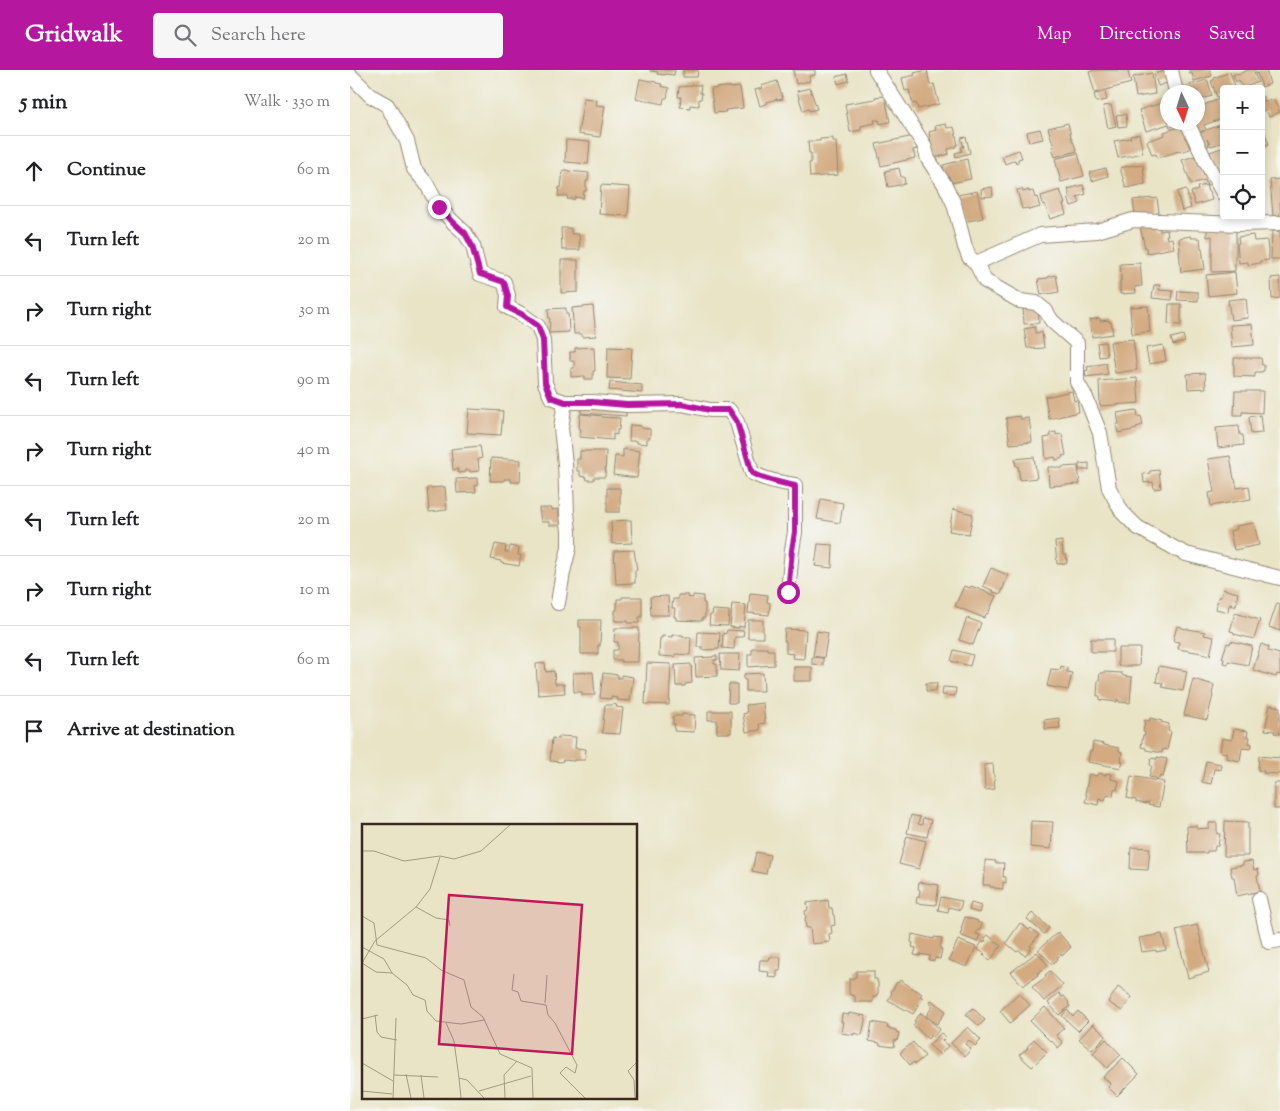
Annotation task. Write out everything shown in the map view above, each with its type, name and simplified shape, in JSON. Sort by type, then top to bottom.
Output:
[{"type":"street","points":[[876,70],[924,145],[928,159],[946,185],[954,204],[969,257],[976,263],[985,281],[1020,301],[1036,303],[1077,343],[1078,382],[1100,433],[1109,488],[1122,512],[1137,527],[1186,554],[1280,578]]},
{"type":"street","points":[[1171,70],[1174,85]]},
{"type":"street","points":[[350,75],[371,96],[387,105],[407,141],[414,169],[426,183],[439,207],[465,233],[472,246],[480,274],[504,282],[508,296],[507,307],[538,326],[543,340],[545,383],[551,397],[565,402],[627,405],[682,404],[710,410],[729,410],[737,422],[752,473],[766,480],[795,486],[795,532],[788,592]]},
{"type":"street","points":[[1190,130],[1220,187]]},
{"type":"street","points":[[976,263],[1040,235],[1097,231],[1133,220],[1220,220]]},
{"type":"street","points":[[1238,220],[1280,223]]},
{"type":"street","points":[[558,603],[569,548],[570,532],[561,428],[565,402]]},
{"type":"street","points":[[1259,899],[1269,942],[1280,940]]},
{"type":"building","points":[[650,70],[675,70],[674,75],[665,75],[657,74],[658,72]]},
{"type":"building","points":[[683,70],[698,70],[697,77],[683,77]]},
{"type":"building","points":[[793,70],[815,70],[815,75],[809,76],[810,81],[796,84]]},
{"type":"building","points":[[927,70],[930,85],[934,84],[939,104],[918,109],[916,103],[913,104],[909,90],[905,91],[902,78]]},
{"type":"building","points":[[1095,70],[1132,70],[1128,72],[1131,83],[1095,93],[1089,72]]},
{"type":"building","points":[[1189,70],[1210,70],[1212,76],[1194,81]]},
{"type":"building","points":[[1248,70],[1266,70],[1270,84],[1261,85],[1255,72],[1258,82],[1250,85],[1242,85],[1239,80],[1236,82],[1233,75]]},
{"type":"building","points":[[1164,71],[1167,83],[1158,86],[1154,74]]},
{"type":"building","points":[[1230,72],[1235,85],[1220,85],[1220,96],[1217,97],[1211,81]]},
{"type":"building","points":[[1152,73],[1155,94],[1136,97],[1133,77]]},
{"type":"building","points":[[847,74],[849,81],[838,84],[836,77]]},
{"type":"building","points":[[640,79],[656,82],[662,84],[661,86],[669,88],[667,98],[664,98],[663,104],[636,99]]},
{"type":"building","points":[[777,81],[783,99],[767,102],[760,106],[755,90]]},
{"type":"building","points":[[1208,81],[1212,96],[1205,98],[1205,85],[1190,85]]},
{"type":"building","points":[[701,85],[700,93],[702,93],[701,99],[699,99],[699,106],[690,105],[690,108],[680,107],[679,87]]},
{"type":"building","points":[[740,87],[743,108],[714,113],[711,89]]},
{"type":"building","points":[[810,88],[817,109],[803,111],[797,91]]},
{"type":"building","points":[[1105,92],[1107,100],[1096,102],[1094,94]]},
{"type":"building","points":[[885,96],[890,122],[880,124],[879,120],[874,120],[875,123],[861,126],[861,130],[850,132],[845,104]]},
{"type":"building","points":[[584,98],[597,100],[596,105],[605,106],[600,137],[578,134]]},
{"type":"building","points":[[1220,99],[1220,119],[1205,125],[1205,104]]},
{"type":"building","points":[[1273,99],[1280,112],[1269,117],[1265,102]]},
{"type":"building","points":[[1160,103],[1160,127],[1146,131],[1139,110]]},
{"type":"building","points":[[1111,105],[1116,126],[1108,128],[1103,106]]},
{"type":"building","points":[[1126,114],[1127,126],[1118,127],[1116,115]]},
{"type":"building","points":[[1068,123],[1077,151],[1055,157],[1048,128]]},
{"type":"building","points":[[946,124],[947,128],[954,127],[958,145],[948,149],[949,154],[934,158],[929,132],[936,130],[935,126]]},
{"type":"building","points":[[1220,125],[1220,143],[1211,146],[1207,139],[1209,146],[1204,147],[1198,134],[1205,131],[1205,128],[1206,130]]},
{"type":"building","points":[[1040,129],[1043,139],[1029,142],[1027,132]]},
{"type":"building","points":[[1183,130],[1190,149],[1157,158],[1156,154],[1152,155],[1147,141],[1165,135],[1164,132]]},
{"type":"building","points":[[1191,130],[1204,130],[1193,135]]},
{"type":"building","points":[[1139,134],[1143,153],[1118,158],[1114,141],[1131,138],[1130,136]]},
{"type":"building","points":[[1265,134],[1269,144],[1265,146]]},
{"type":"building","points":[[914,136],[917,149],[913,150],[915,158],[881,166],[876,144]]},
{"type":"building","points":[[966,137],[970,153],[956,157],[955,153],[962,151],[961,147],[964,147],[961,138]]},
{"type":"building","points":[[833,138],[833,141],[836,141],[838,175],[810,177],[809,163],[811,163],[811,153],[809,153],[808,141]]},
{"type":"building","points":[[566,140],[590,142],[588,164],[565,162]]},
{"type":"building","points":[[1220,148],[1220,170],[1216,171],[1210,152]]},
{"type":"building","points":[[1019,150],[1022,158],[1018,159],[1018,162],[1016,163],[1015,160],[1005,164],[1002,156]]},
{"type":"building","points":[[1078,153],[1084,176],[1061,182],[1055,159]]},
{"type":"building","points":[[1198,155],[1204,175],[1210,173],[1213,183],[1207,186],[1205,180],[1191,184],[1182,160]]},
{"type":"building","points":[[967,159],[971,179],[951,183],[949,176],[945,176],[943,165]]},
{"type":"building","points":[[1143,165],[1145,184],[1126,188],[1120,168]]},
{"type":"building","points":[[899,168],[901,177],[904,177],[905,184],[888,187],[885,171]]},
{"type":"building","points":[[1106,168],[1108,176],[1092,181],[1090,172]]},
{"type":"building","points":[[563,170],[589,173],[583,198],[567,199],[568,196],[558,196]]},
{"type":"building","points":[[1280,179],[1280,215],[1273,216],[1270,180]]},
{"type":"building","points":[[601,185],[630,187],[628,216],[599,214]]},
{"type":"building","points":[[1083,185],[1086,194],[1077,197],[1080,203],[1071,206],[1068,198],[1070,198],[1068,189]]},
{"type":"building","points":[[1206,185],[1212,200],[1195,205],[1191,192],[1198,190],[1197,187]]},
{"type":"building","points":[[992,187],[993,196],[982,197],[981,189]]},
{"type":"building","points":[[1022,189],[1023,192],[1033,191],[1040,207],[1029,210],[1028,208],[1022,209],[1017,190]]},
{"type":"building","points":[[1186,189],[1191,208],[1182,211],[1177,192]]},
{"type":"building","points":[[1060,190],[1066,214],[1050,219],[1041,196]]},
{"type":"building","points":[[977,191],[983,218],[963,222],[958,195]]},
{"type":"building","points":[[1157,198],[1159,213],[1135,215],[1133,200]]},
{"type":"building","points":[[1159,223],[1160,231],[1167,230],[1167,239],[1172,238],[1174,248],[1147,253],[1140,226]]},
{"type":"building","points":[[1236,226],[1235,271],[1212,272],[1212,236],[1207,237],[1207,227]]},
{"type":"building","points":[[561,228],[571,228],[571,234],[579,234],[580,250],[562,250]]},
{"type":"building","points":[[1272,231],[1280,232],[1280,259],[1271,259]]},
{"type":"building","points":[[1253,235],[1254,241],[1267,240],[1269,260],[1248,265],[1248,262],[1239,263],[1238,237]]},
{"type":"building","points":[[1191,236],[1191,238],[1200,238],[1205,269],[1181,272],[1179,238]]},
{"type":"building","points":[[561,260],[578,260],[578,292],[561,293]]},
{"type":"building","points":[[1140,263],[1142,286],[1135,287],[1136,293],[1120,294],[1120,264]]},
{"type":"building","points":[[1235,272],[1237,293],[1208,296],[1206,275]]},
{"type":"building","points":[[1056,275],[1059,292],[1041,295],[1038,279]]},
{"type":"building","points":[[1280,277],[1280,298],[1272,299],[1271,278]]},
{"type":"building","points":[[1154,285],[1160,285],[1159,290],[1173,291],[1172,300],[1152,298]]},
{"type":"building","points":[[1178,291],[1198,292],[1198,301],[1177,300]]},
{"type":"building","points":[[1246,298],[1248,318],[1231,320],[1228,300]]},
{"type":"building","points":[[1169,304],[1181,304],[1181,325],[1168,324]]},
{"type":"building","points":[[593,306],[596,336],[582,337],[582,334],[574,334],[572,308]]},
{"type":"building","points":[[1038,306],[1039,323],[1024,324],[1023,307]]},
{"type":"building","points":[[1148,306],[1150,332],[1132,334],[1130,307]]},
{"type":"building","points":[[566,308],[569,332],[549,333],[550,319],[548,309]]},
{"type":"building","points":[[1100,318],[1100,321],[1109,320],[1111,322],[1113,334],[1092,337],[1090,320]]},
{"type":"building","points":[[1252,324],[1254,345],[1232,347],[1230,325]]},
{"type":"building","points":[[1035,327],[1035,333],[1042,332],[1044,348],[1027,348],[1024,329]]},
{"type":"building","points":[[1183,335],[1185,342],[1173,345],[1171,338]]},
{"type":"building","points":[[1133,339],[1137,370],[1115,373],[1110,342]]},
{"type":"building","points":[[1105,342],[1107,356],[1099,357],[1097,343]]},
{"type":"building","points":[[1163,345],[1166,361],[1149,364],[1146,348]]},
{"type":"building","points":[[594,347],[595,371],[593,371],[593,379],[585,379],[585,376],[571,377],[571,368],[574,368],[574,361],[570,361],[570,352],[575,352],[575,348]]},
{"type":"building","points":[[608,347],[632,348],[630,379],[607,378]]},
{"type":"building","points":[[1234,358],[1261,358],[1264,371],[1255,372],[1255,377],[1234,376]]},
{"type":"building","points":[[1106,363],[1108,374],[1086,377],[1085,371],[1088,370],[1087,367]]},
{"type":"building","points":[[1205,373],[1206,388],[1188,389],[1187,374]]},
{"type":"building","points":[[1137,378],[1139,403],[1100,406],[1099,381]]},
{"type":"building","points":[[610,382],[642,385],[642,393],[609,390]]},
{"type":"building","points":[[1072,391],[1074,401],[1077,400],[1079,412],[1049,419],[1045,397]]},
{"type":"building","points":[[1235,391],[1263,391],[1262,413],[1242,412],[1242,415],[1234,415]]},
{"type":"building","points":[[581,406],[626,409],[626,416],[581,413]]},
{"type":"building","points":[[469,409],[503,411],[501,435],[467,433]]},
{"type":"building","points":[[1137,410],[1138,417],[1141,416],[1143,425],[1136,427],[1137,429],[1118,433],[1116,424],[1119,424],[1117,413]]},
{"type":"building","points":[[580,414],[620,418],[617,435],[613,434],[613,440],[579,437],[581,429],[579,429]]},
{"type":"building","points":[[1260,415],[1262,433],[1251,434],[1249,417]]},
{"type":"building","points":[[1020,416],[1020,419],[1029,418],[1032,442],[1010,444],[1006,418]]},
{"type":"building","points":[[630,425],[650,429],[650,438],[647,438],[647,444],[629,441]]},
{"type":"building","points":[[1239,426],[1240,435],[1243,435],[1244,445],[1218,448],[1216,428]]},
{"type":"building","points":[[1056,432],[1056,435],[1062,434],[1066,455],[1056,460],[1055,457],[1046,459],[1044,438],[1050,437],[1050,433]]},
{"type":"building","points":[[480,446],[482,458],[478,459],[479,471],[470,472],[470,470],[465,470],[466,472],[458,473],[458,469],[453,470],[451,449]]},
{"type":"building","points":[[623,449],[640,451],[637,478],[613,475],[615,456],[623,457]]},
{"type":"building","points":[[580,451],[606,451],[605,477],[594,477],[594,480],[587,480],[586,477],[580,476],[580,471],[577,471],[577,459],[580,459]]},
{"type":"building","points":[[1230,456],[1237,488],[1249,486],[1251,499],[1211,506],[1209,493],[1214,492],[1208,459]]},
{"type":"building","points":[[1034,457],[1037,478],[1020,480],[1015,459]]},
{"type":"building","points":[[491,458],[521,460],[520,482],[511,482],[511,479],[490,481]]},
{"type":"building","points":[[1089,463],[1089,470],[1079,470],[1079,464]]},
{"type":"building","points":[[1078,466],[1080,484],[1049,486],[1048,467]]},
{"type":"building","points":[[1159,470],[1161,488],[1154,489],[1153,482],[1144,483],[1143,474]]},
{"type":"building","points":[[477,478],[476,492],[457,493],[456,479]]},
{"type":"building","points":[[445,487],[447,510],[429,512],[427,488]]},
{"type":"building","points":[[607,488],[620,488],[620,512],[607,512]]},
{"type":"building","points":[[821,499],[843,503],[840,523],[817,519]]},
{"type":"building","points":[[539,508],[559,509],[561,525],[549,525],[549,522],[541,522]]},
{"type":"building","points":[[953,509],[973,514],[969,534],[949,531]]},
{"type":"building","points":[[631,520],[632,543],[612,544],[611,521]]},
{"type":"building","points":[[1254,523],[1259,545],[1234,550],[1230,531],[1237,529],[1236,526]]},
{"type":"building","points":[[1062,541],[1063,555],[1066,555],[1067,563],[1057,564],[1055,542]]},
{"type":"building","points":[[495,544],[506,546],[505,552],[509,552],[510,546],[519,548],[518,555],[521,555],[519,566],[491,559]]},
{"type":"building","points":[[818,544],[833,545],[832,568],[815,566]]},
{"type":"building","points":[[634,550],[637,570],[635,570],[635,583],[616,584],[614,551]]},
{"type":"building","points":[[991,568],[1008,575],[1001,594],[983,586]]},
{"type":"building","points":[[964,586],[970,588],[971,586],[996,596],[988,614],[984,618],[955,606]]},
{"type":"building","points":[[1223,589],[1238,593],[1236,606],[1229,604],[1228,612],[1216,609],[1218,597],[1221,597]]},
{"type":"building","points":[[750,593],[768,595],[767,602],[770,603],[769,615],[748,613]]},
{"type":"building","points":[[678,595],[688,595],[687,597],[693,598],[693,595],[703,596],[705,618],[702,618],[702,621],[676,620],[676,617],[674,617],[675,608],[672,608],[673,599],[678,599]]},
{"type":"building","points":[[668,596],[669,615],[651,615],[650,597]]},
{"type":"building","points":[[622,597],[642,597],[642,617],[639,617],[639,623],[615,621],[617,599],[622,599]]},
{"type":"building","points":[[1277,603],[1280,604],[1280,631],[1269,627]]},
{"type":"building","points":[[732,604],[746,605],[744,627],[730,627]]},
{"type":"building","points":[[713,610],[729,611],[728,626],[709,625],[710,615],[712,615]]},
{"type":"building","points":[[1235,613],[1260,620],[1254,639],[1234,634],[1234,632],[1230,631]]},
{"type":"building","points":[[967,618],[981,623],[973,645],[959,640]]},
{"type":"building","points":[[579,620],[601,620],[598,654],[581,654],[581,627],[579,627]]},
{"type":"building","points":[[748,620],[763,620],[763,638],[748,638]]},
{"type":"building","points":[[1177,626],[1205,632],[1204,635],[1214,637],[1210,656],[1178,649],[1179,642],[1173,641]]},
{"type":"building","points":[[615,628],[639,628],[638,662],[613,660],[613,650],[618,650],[618,642],[614,642]]},
{"type":"building","points":[[785,629],[806,630],[804,659],[792,658],[793,654],[786,653]]},
{"type":"building","points":[[727,630],[744,631],[743,637],[735,637],[734,649],[722,648],[723,633],[726,634]]},
{"type":"building","points":[[817,631],[828,633],[824,658],[813,656]]},
{"type":"building","points":[[698,632],[720,633],[719,649],[702,650],[702,647],[697,647]]},
{"type":"building","points":[[672,635],[691,637],[690,655],[675,654],[675,657],[659,656],[660,638],[662,636],[672,637]]},
{"type":"building","points":[[1091,639],[1113,639],[1113,652],[1091,652]]},
{"type":"building","points":[[1231,641],[1252,646],[1248,665],[1228,661],[1228,664],[1223,663],[1224,659],[1222,658],[1227,643],[1230,644]]},
{"type":"building","points":[[1261,644],[1269,647],[1268,651],[1280,654],[1280,675],[1277,674],[1276,677],[1253,670]]},
{"type":"building","points":[[752,648],[774,650],[774,665],[748,667],[748,654],[752,654]]},
{"type":"building","points":[[1118,648],[1140,648],[1139,666],[1118,666]]},
{"type":"building","points":[[954,650],[973,655],[970,666],[951,661]]},
{"type":"building","points":[[720,654],[740,654],[739,671],[721,670]]},
{"type":"building","points":[[717,656],[714,664],[717,664],[717,676],[696,677],[695,658]]},
{"type":"building","points":[[812,657],[823,658],[823,665],[812,664]]},
{"type":"building","points":[[545,663],[546,672],[554,671],[555,684],[564,684],[565,693],[538,695],[536,664]]},
{"type":"building","points":[[647,663],[671,664],[669,705],[645,704]]},
{"type":"building","points":[[691,664],[692,683],[685,684],[685,686],[676,686],[675,665]]},
{"type":"building","points":[[1061,666],[1067,668],[1067,672],[1072,673],[1068,690],[1047,686],[1051,669],[1060,670]]},
{"type":"building","points":[[1159,666],[1187,671],[1183,691],[1162,687],[1163,683],[1156,682]]},
{"type":"building","points":[[794,667],[812,667],[812,681],[794,681]]},
{"type":"building","points":[[593,672],[595,695],[582,695],[582,692],[574,692],[573,673]]},
{"type":"building","points":[[603,673],[618,675],[618,678],[621,678],[621,675],[633,677],[630,701],[617,700],[618,698],[611,697],[611,699],[600,698]]},
{"type":"building","points":[[763,673],[764,691],[746,691],[744,674]]},
{"type":"building","points":[[1100,673],[1122,673],[1124,676],[1132,677],[1130,703],[1119,702],[1117,699],[1117,702],[1100,700],[1100,696],[1097,696],[1098,680]]},
{"type":"building","points":[[1193,679],[1214,685],[1207,720],[1184,715]]},
{"type":"building","points":[[926,683],[937,683],[936,691],[926,691]]},
{"type":"building","points":[[729,684],[737,684],[737,703],[728,703]]},
{"type":"building","points":[[943,687],[956,688],[955,696],[942,695]]},
{"type":"building","points":[[763,703],[765,723],[759,724],[760,730],[746,732],[743,714],[747,713],[746,705]]},
{"type":"building","points":[[612,704],[623,708],[620,734],[602,733],[605,705]]},
{"type":"building","points":[[1270,705],[1280,707],[1280,734],[1274,733],[1275,731],[1265,730]]},
{"type":"building","points":[[708,711],[731,711],[731,733],[717,733],[717,720],[708,720]]},
{"type":"building","points":[[682,714],[695,715],[694,732],[674,731],[673,716],[682,716]]},
{"type":"building","points":[[1059,718],[1060,728],[1045,729],[1044,720]]},
{"type":"building","points":[[1150,718],[1169,724],[1168,731],[1171,732],[1167,750],[1163,749],[1162,753],[1146,750],[1146,748],[1141,747],[1143,735],[1145,735],[1145,732],[1143,732],[1145,720],[1149,721]]},
{"type":"building","points":[[1234,729],[1248,731],[1247,737],[1250,737],[1249,743],[1252,744],[1251,749],[1242,748],[1240,761],[1226,758],[1227,753],[1220,752],[1222,738],[1232,740]]},
{"type":"building","points":[[559,736],[576,737],[575,748],[586,749],[585,760],[550,761],[552,738],[559,739]]},
{"type":"building","points":[[1093,742],[1119,748],[1119,751],[1122,752],[1121,761],[1123,762],[1121,768],[1088,762]]},
{"type":"building","points":[[1259,756],[1280,758],[1280,774],[1263,773],[1264,771],[1258,770]]},
{"type":"building","points":[[1157,757],[1167,759],[1163,777],[1160,776],[1159,779],[1149,777],[1152,766],[1150,765],[1151,758],[1157,759]]},
{"type":"building","points":[[1206,761],[1221,764],[1220,770],[1214,769],[1211,784],[1202,782]]},
{"type":"building","points":[[993,764],[995,789],[985,790],[984,765]]},
{"type":"building","points":[[1098,773],[1112,774],[1111,779],[1119,781],[1117,790],[1114,789],[1113,796],[1107,794],[1105,800],[1099,798],[1098,805],[1085,802],[1087,794],[1085,794],[1089,774],[1097,776]]},
{"type":"building","points":[[1131,776],[1164,782],[1159,807],[1127,798]]},
{"type":"building","points":[[1274,783],[1280,783],[1280,809],[1274,809]]},
{"type":"building","points":[[911,815],[920,817],[918,824],[922,825],[923,818],[931,820],[927,837],[907,833]]},
{"type":"building","points":[[1031,821],[1053,822],[1051,849],[1030,847]]},
{"type":"building","points":[[1225,821],[1248,822],[1248,856],[1224,856]]},
{"type":"building","points":[[1209,823],[1217,823],[1217,834],[1220,834],[1218,846],[1215,846],[1214,851],[1207,851],[1207,853],[1188,853],[1187,826],[1197,826],[1197,829],[1209,828]]},
{"type":"building","points":[[907,836],[926,841],[919,869],[899,864]]},
{"type":"building","points":[[1131,847],[1150,848],[1148,870],[1130,869]]},
{"type":"building","points":[[756,852],[770,855],[766,874],[752,871]]},
{"type":"building","points":[[985,860],[1004,863],[1003,877],[1006,877],[1006,883],[1003,882],[1003,889],[983,885]]},
{"type":"building","points":[[1252,861],[1254,870],[1258,869],[1259,875],[1257,876],[1260,891],[1237,896],[1234,877],[1232,877],[1230,867]]},
{"type":"building","points":[[919,882],[939,885],[936,905],[916,903],[920,890],[918,889]]},
{"type":"building","points":[[941,897],[962,901],[960,910],[949,907],[948,912],[938,910]]},
{"type":"building","points":[[828,900],[829,908],[832,908],[834,915],[835,925],[831,926],[830,942],[812,944],[810,928],[806,928],[805,911],[808,910],[807,903]]},
{"type":"building","points":[[971,903],[981,906],[979,913],[969,910]]},
{"type":"building","points":[[1032,913],[1049,928],[1044,934],[1027,919]]},
{"type":"building","points":[[965,917],[982,924],[976,934],[980,935],[977,942],[960,935]]},
{"type":"building","points":[[1020,923],[1029,930],[1031,928],[1039,935],[1025,956],[1019,950],[1017,952],[1006,943]]},
{"type":"building","points":[[1197,925],[1209,972],[1188,978],[1176,930]]},
{"type":"building","points":[[1058,932],[1071,947],[1052,964],[1038,950]]},
{"type":"building","points":[[912,934],[934,939],[934,937],[942,938],[940,959],[935,958],[934,961],[929,960],[930,956],[914,955],[916,948],[912,947]]},
{"type":"building","points":[[1162,934],[1166,950],[1142,952],[1139,938]]},
{"type":"building","points":[[988,935],[1001,946],[990,961],[983,955],[985,954],[977,949],[983,941],[984,943],[986,940],[984,939]]},
{"type":"building","points":[[958,940],[976,947],[967,967],[949,960]]},
{"type":"building","points":[[1037,952],[1048,965],[1023,986],[1011,972]]},
{"type":"building","points":[[770,957],[781,957],[780,971],[777,971],[777,978],[768,977],[769,972],[759,971],[760,960],[769,960]]},
{"type":"building","points":[[856,971],[874,971],[874,979],[877,979],[878,982],[878,994],[876,997],[873,997],[873,1002],[855,1002],[855,996],[849,994],[849,979],[856,977]]},
{"type":"building","points":[[1050,971],[1063,985],[1044,1001],[1032,987],[1046,977],[1045,975]]},
{"type":"building","points":[[900,980],[922,994],[920,996],[923,998],[913,1014],[888,1000],[897,982]]},
{"type":"building","points":[[1118,987],[1132,997],[1122,1011],[1108,1002]]},
{"type":"building","points":[[1019,993],[1030,1005],[1010,1023],[1000,1011]]},
{"type":"building","points":[[1059,993],[1062,997],[1064,996],[1070,1006],[1059,1015],[1048,1003]]},
{"type":"building","points":[[931,1000],[946,1011],[937,1024],[926,1016],[933,1006],[929,1003]]},
{"type":"building","points":[[1045,1007],[1064,1028],[1056,1035],[1063,1043],[1058,1048],[1030,1021]]},
{"type":"building","points":[[973,1008],[985,1020],[979,1026],[966,1014]]},
{"type":"building","points":[[1067,1010],[1073,1016],[1078,1011],[1088,1021],[1078,1031],[1062,1016]]},
{"type":"building","points":[[849,1013],[866,1016],[862,1035],[841,1033],[842,1014],[849,1015]]},
{"type":"building","points":[[921,1013],[940,1029],[933,1037],[931,1035],[928,1039],[913,1025]]},
{"type":"building","points":[[872,1022],[888,1025],[887,1028],[896,1030],[899,1033],[894,1047],[879,1045],[880,1043],[869,1041]]},
{"type":"building","points":[[1093,1024],[1106,1036],[1092,1050],[1079,1039]]},
{"type":"building","points":[[968,1027],[981,1040],[975,1046],[969,1040],[965,1044],[971,1049],[965,1056],[951,1043]]},
{"type":"building","points":[[941,1033],[946,1037],[942,1041],[948,1046],[940,1055],[929,1045]]},
{"type":"building","points":[[1034,1039],[1047,1052],[1032,1067],[1019,1055],[1028,1048]]},
{"type":"building","points":[[1106,1039],[1121,1055],[1107,1068],[1093,1053]]},
{"type":"building","points":[[913,1042],[925,1056],[915,1064],[914,1062],[910,1065],[900,1053]]},
{"type":"building","points":[[1123,1058],[1139,1074],[1117,1096],[1108,1087],[1111,1084],[1103,1077]]},
{"type":"route","points":[[439,207],[465,233],[472,246],[480,274],[504,282],[508,296],[507,307],[538,326],[543,340],[545,383],[551,397],[565,402],[627,405],[682,404],[710,410],[729,410],[737,422],[752,473],[766,480],[795,486],[795,532],[788,592]]}]
